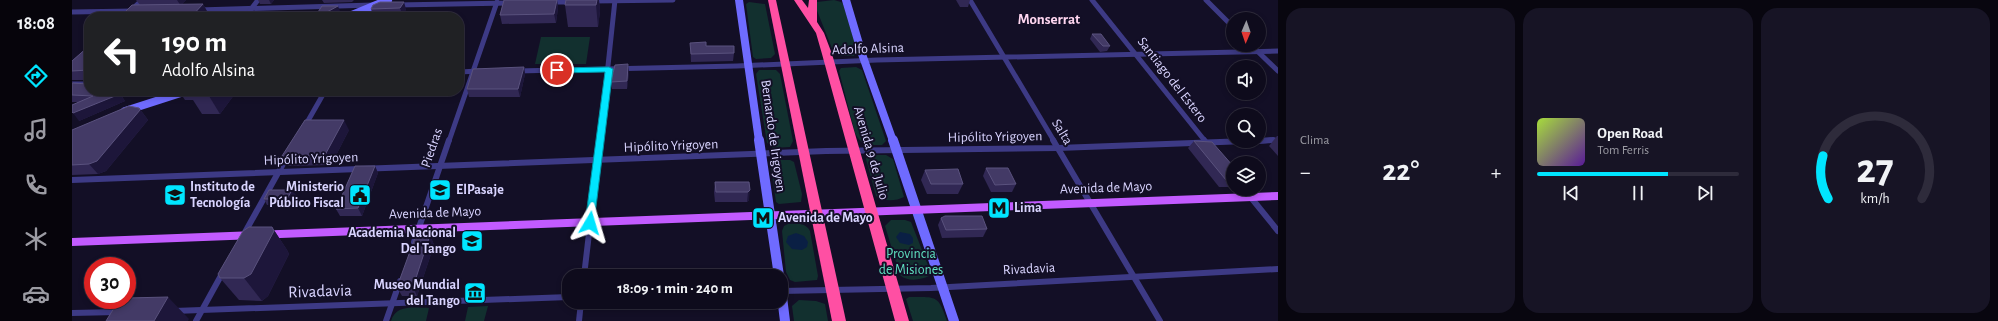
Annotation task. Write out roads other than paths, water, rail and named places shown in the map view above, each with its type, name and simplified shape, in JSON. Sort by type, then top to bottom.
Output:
[{"type":"highway","points":[[772,0],[839,321]]},
{"type":"highway","name":"Avenida 9 de Julio","points":[[798,0],[822,38],[902,321]]},
{"type":"highway","points":[[813,0],[812,8],[815,26]]},
{"type":"main road","name":"Avenida de Mayo","points":[[72,242],[241,239],[418,228],[590,223],[871,210],[1091,204],[1226,194]]},
{"type":"main road","name":"Avenida de Mayo","points":[[1266,195],[1278,196]]},
{"type":"street","points":[[130,11],[142,0]]},
{"type":"street","points":[[249,12],[258,0]]},
{"type":"street","points":[[358,12],[377,3],[388,0]]},
{"type":"street","points":[[585,269],[609,69],[615,0]]},
{"type":"street","points":[[584,2],[615,0],[673,0]]},
{"type":"street","name":"Bernardo de Irigoyen","points":[[739,0],[778,269]]},
{"type":"street","points":[[846,0],[864,61],[917,209],[954,321]]},
{"type":"street","name":"Salta","points":[[970,0],[1160,321]]},
{"type":"street","name":"Santiago del Estero","points":[[1092,0],[1210,148]]},
{"type":"street","points":[[1206,0],[1226,20]]},
{"type":"street","name":"Piedras","points":[[464,95],[497,2]]},
{"type":"street","points":[[543,3],[576,2]]},
{"type":"street","points":[[371,12],[377,3]]},
{"type":"street","points":[[191,10],[377,3],[520,3]]},
{"type":"street","points":[[72,12],[138,11]]},
{"type":"street","name":"Adolfo Alsina","points":[[1266,52],[1278,51]]},
{"type":"street","points":[[1258,52],[1278,71]]},
{"type":"street","name":"Adolfo Alsina","points":[[513,71],[1258,52]]},
{"type":"street","points":[[464,72],[484,71]]},
{"type":"street","points":[[72,84],[84,84]]},
{"type":"street","points":[[141,105],[156,96]]},
{"type":"street","points":[[116,115],[167,96]]},
{"type":"street","points":[[301,132],[322,96]]},
{"type":"street","name":"Piedras","points":[[412,248],[464,96]]},
{"type":"street","points":[[1266,141],[1278,140]]},
{"type":"street","name":"Hipólito Yrigoyen","points":[[72,180],[853,150],[1058,148],[1226,142]]},
{"type":"street","points":[[241,239],[293,146]]},
{"type":"street","points":[[1249,196],[1278,231]]},
{"type":"street","points":[[196,321],[228,262]]},
{"type":"street","name":"Rivadavia","points":[[788,291],[942,287],[1278,269]]},
{"type":"street","points":[[386,321],[402,276]]},
{"type":"street","name":"Rivadavia","points":[[164,311],[562,297]]},
{"type":"street","points":[[579,321],[580,309]]},
{"type":"street","points":[[783,309],[785,321]]},
{"type":"street","points":[[72,313],[126,312]]},
{"type":"water","points":[[900,232],[910,234],[913,238],[913,243],[909,245],[900,243],[896,237]]},
{"type":"water","points":[[796,233],[804,236],[808,242],[807,247],[802,250],[792,249],[786,242],[788,236]]},
{"type":"place","name":"ElPasaje","points":[[440,190]]},
{"type":"place","name":"Instituto de Tecnología","points":[[175,195]]},
{"type":"place","name":"Ministerio Público Fiscal","points":[[360,195]]},
{"type":"place","name":"Lima","points":[[999,208]]},
{"type":"place","name":"Avenida de Mayo","points":[[763,218]]},
{"type":"place","name":"Academia Nacional Del Tango","points":[[472,241]]},
{"type":"place","name":"Museo Mundial del Tango","points":[[475,293]]},
{"type":"district","name":"Monserrat","points":[[1049,19]]},
{"type":"park label","name":"Provincia de Misiones","points":[[911,262]]}]
